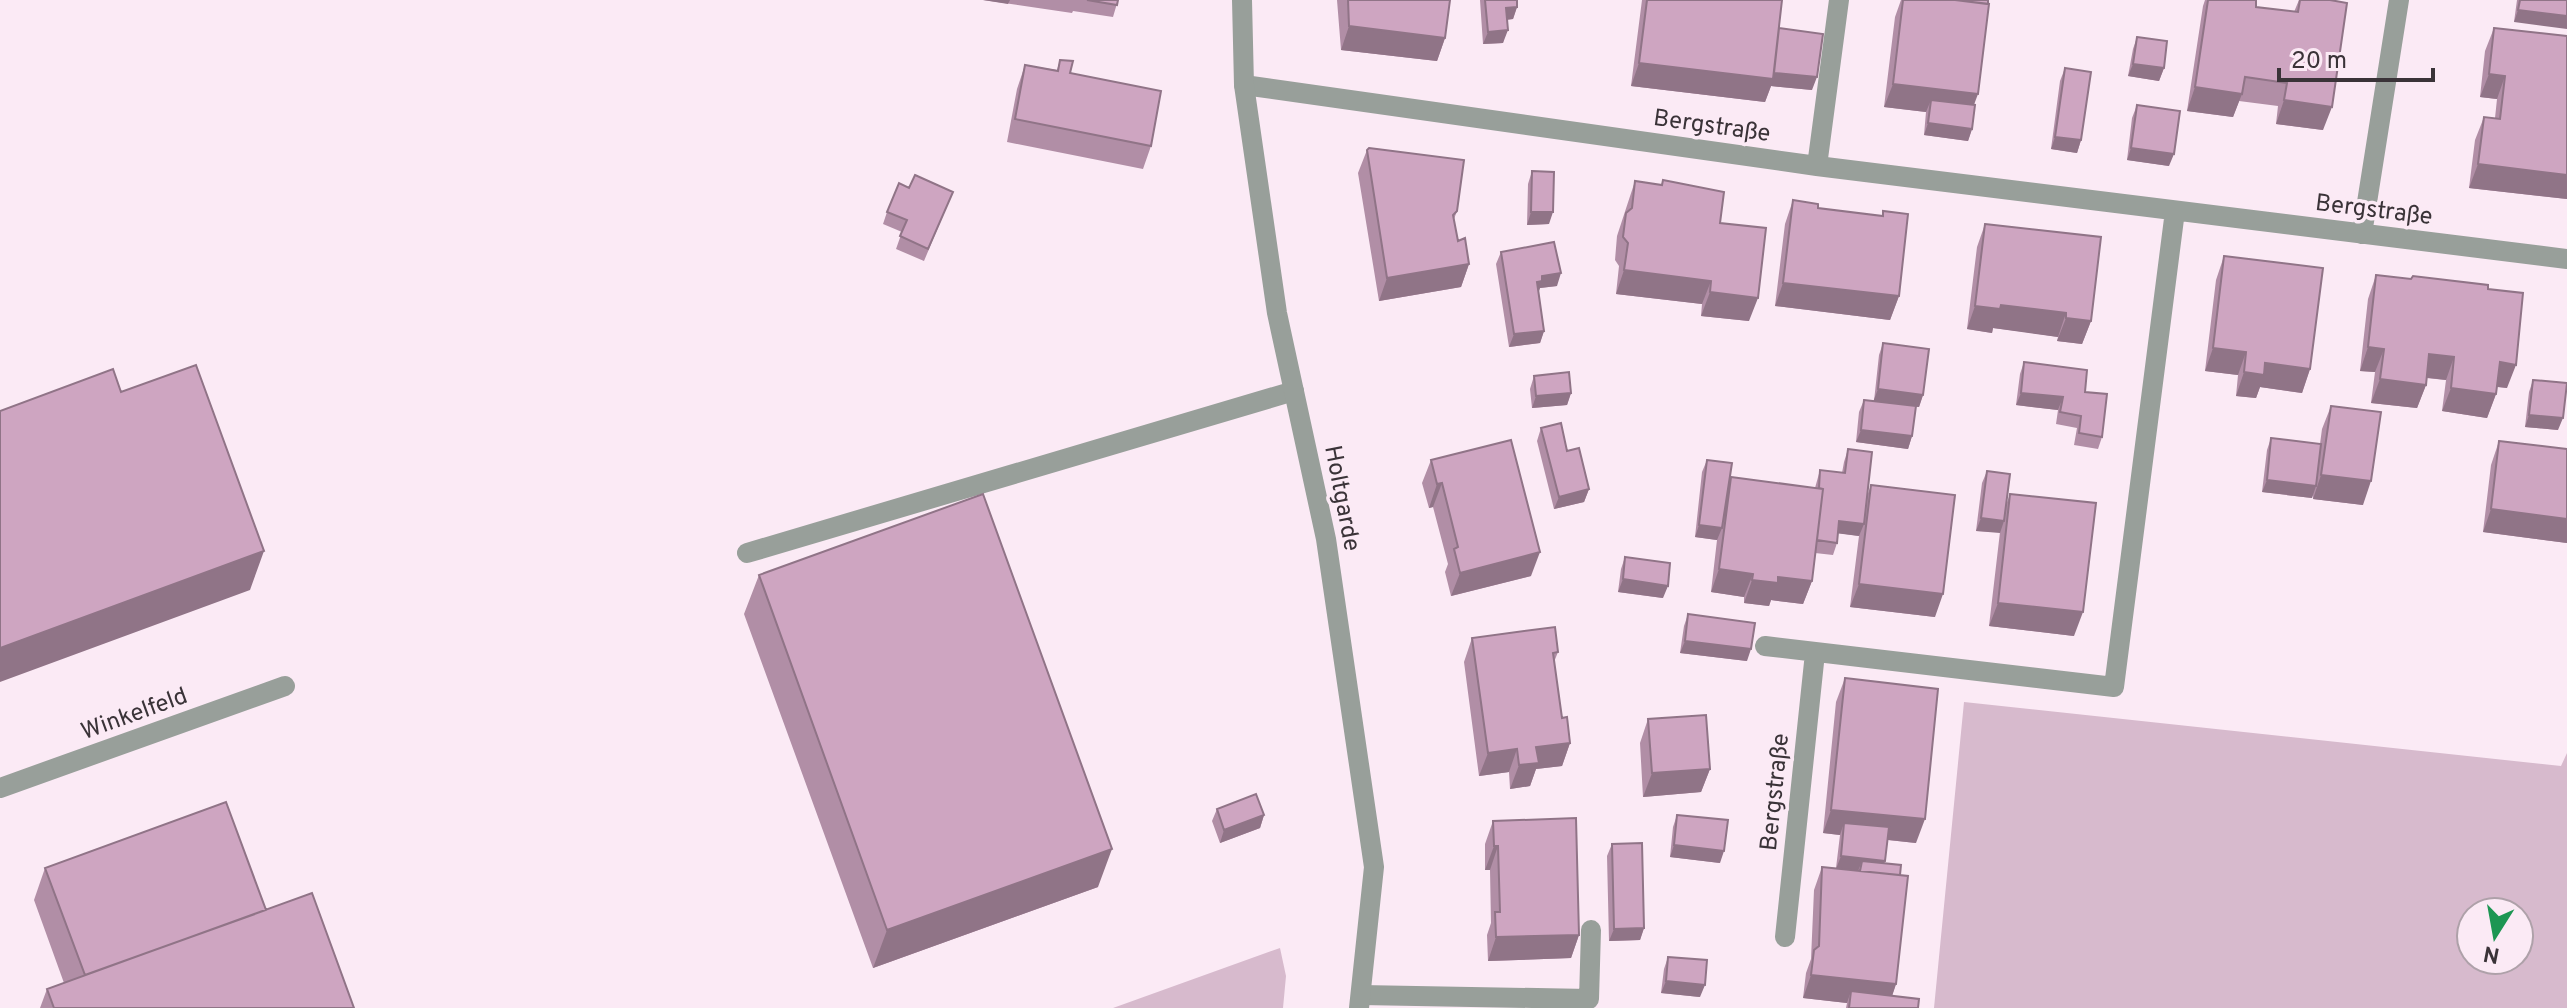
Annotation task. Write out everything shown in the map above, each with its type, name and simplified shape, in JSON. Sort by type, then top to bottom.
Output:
[{"type":"street","name":"Holtgarde","points":[[1242,0],[1244,85],[1277,313],[1326,539],[1374,867],[1360,1001]]},
{"type":"street","points":[[1817,166],[1839,0]]},
{"type":"street","points":[[2362,234],[2399,0]]},
{"type":"street","name":"Bergstraße","points":[[1244,85],[1817,166],[2567,259]]},
{"type":"street","points":[[1765,646],[2114,687],[2175,211]]},
{"type":"street","points":[[747,553],[1294,391]]},
{"type":"street","name":"Bergstraße","points":[[1785,937],[1815,653]]},
{"type":"street","name":"Winkelfeld","points":[[0,788],[285,686]]},
{"type":"street","points":[[1360,1001],[1589,999],[1591,930]]},
{"type":"shaded area","points":[[1964,702],[2561,766],[2567,753],[2567,1008],[1934,1008]]},
{"type":"shaded area","points":[[1280,948],[1286,976],[1283,1008],[1113,1008]]},
{"type":"building","points":[[1087,0],[1118,0],[1117,5]]},
{"type":"building","points":[[1348,0],[1450,0],[1445,38],[1349,26]]},
{"type":"building","points":[[1485,0],[1517,0],[1517,7],[1506,8],[1508,30],[1488,32]]},
{"type":"building","points":[[1647,0],[1782,0],[1773,79],[1639,63]]},
{"type":"building","points":[[1903,0],[1955,0],[1989,4],[1978,94],[1893,84]]},
{"type":"building","points":[[1955,0],[1988,0],[1988,4]]},
{"type":"building","points":[[2208,0],[2256,0],[2256,7],[2298,12],[2300,0],[2347,3],[2332,107],[2284,100],[2287,83],[2245,77],[2242,94],[2195,87]]},
{"type":"building","points":[[2520,0],[2567,0],[2567,16],[2518,10]]},
{"type":"building","points":[[1779,28],[1823,34],[1817,77],[1774,73]]},
{"type":"building","points":[[2494,28],[2567,36],[2567,175],[2478,164],[2484,117],[2500,119],[2505,76],[2489,74]]},
{"type":"building","points":[[2137,37],[2167,41],[2164,68],[2133,64]]},
{"type":"building","points":[[1060,60],[1073,61],[1070,73],[1161,91],[1151,146],[1015,119],[1025,65],[1058,71]]},
{"type":"building","points":[[2065,68],[2091,72],[2081,140],[2055,137]]},
{"type":"building","points":[[1931,100],[1975,105],[1972,129],[1928,123]]},
{"type":"building","points":[[2137,105],[2180,111],[2174,154],[2131,148]]},
{"type":"building","points":[[1369,148],[1464,160],[1457,211],[1453,215],[1458,241],[1465,238],[1469,264],[1387,278]]},
{"type":"building","points":[[1532,171],[1554,172],[1553,212],[1531,212]]},
{"type":"building","points":[[915,175],[953,192],[928,249],[900,236],[907,220],[887,212],[899,183],[909,188]]},
{"type":"building","points":[[1663,180],[1724,192],[1720,223],[1766,228],[1758,298],[1710,292],[1711,281],[1624,270],[1628,243],[1623,237],[1626,213],[1632,208],[1635,181],[1662,185]]},
{"type":"building","points":[[1793,200],[1818,204],[1818,208],[1883,216],[1883,211],[1908,214],[1899,296],[1783,283]]},
{"type":"building","points":[[1985,224],[2101,237],[2091,321],[2066,318],[2066,313],[2001,305],[2000,309],[1975,306]]},
{"type":"building","points":[[1554,242],[1561,273],[1542,276],[1542,281],[1537,282],[1544,331],[1514,334],[1501,252]]},
{"type":"building","points":[[2224,256],[2323,268],[2310,369],[2265,363],[2264,375],[2244,372],[2246,352],[2213,348]]},
{"type":"building","points":[[2376,275],[2488,285],[2488,289],[2523,293],[2516,365],[2500,362],[2496,394],[2451,388],[2454,357],[2429,354],[2426,385],[2380,379],[2384,349],[2368,347]]},
{"type":"building","points":[[1883,343],[1929,349],[1923,395],[1878,389]]},
{"type":"building","points":[[2024,362],[2087,370],[2085,392],[2107,394],[2102,437],[2079,433],[2081,416],[2060,412],[2063,397],[2021,393]]},
{"type":"building","points":[[196,365],[264,551],[0,648],[0,411],[113,369],[121,392]]},
{"type":"building","points":[[1569,372],[1571,393],[1536,396],[1534,376]]},
{"type":"building","points":[[2533,380],[2567,383],[2563,418],[2529,415]]},
{"type":"building","points":[[1864,400],[1916,406],[1912,436],[1861,430]]},
{"type":"building","points":[[2331,406],[2381,412],[2371,481],[2321,475]]},
{"type":"building","points":[[1561,423],[1567,451],[1579,448],[1589,489],[1559,497],[1541,428]]},
{"type":"building","points":[[2271,438],[2321,444],[2316,486],[2267,480]]},
{"type":"building","points":[[1511,440],[1540,552],[1460,573],[1454,549],[1458,547],[1442,483],[1437,484],[1431,460]]},
{"type":"building","points":[[2499,441],[2567,449],[2567,519],[2491,509]]},
{"type":"building","points":[[1848,449],[1872,452],[1864,524],[1839,521],[1837,543],[1817,540],[1823,489],[1819,488],[1820,470],[1845,473]]},
{"type":"building","points":[[1707,460],[1732,463],[1722,528],[1699,525]]},
{"type":"building","points":[[1987,471],[2010,474],[2004,521],[1981,518]]},
{"type":"building","points":[[1731,477],[1823,489],[1812,581],[1778,577],[1778,583],[1752,580],[1753,574],[1719,569]]},
{"type":"building","points":[[1871,485],[1955,495],[1943,594],[1859,584]]},
{"type":"building","points":[[983,494],[1112,849],[887,930],[759,575]]},
{"type":"building","points":[[2010,494],[2096,503],[2083,612],[1998,603]]},
{"type":"building","points":[[1625,557],[1670,563],[1668,586],[1623,579]]},
{"type":"building","points":[[1688,614],[1755,623],[1751,649],[1685,641]]},
{"type":"building","points":[[1555,627],[1558,652],[1553,653],[1562,718],[1567,717],[1570,743],[1536,747],[1539,763],[1519,765],[1517,749],[1488,753],[1472,638]]},
{"type":"building","points":[[1845,678],[1938,689],[1925,819],[1831,810]]},
{"type":"building","points":[[1706,715],[1710,769],[1652,773],[1648,719]]},
{"type":"building","points":[[1256,794],[1264,815],[1224,830],[1217,809]]},
{"type":"building","points":[[226,802],[266,910],[85,975],[45,868]]},
{"type":"building","points":[[1677,815],[1728,820],[1724,851],[1674,845]]},
{"type":"building","points":[[1576,818],[1579,935],[1496,937],[1495,912],[1500,912],[1498,846],[1494,846],[1493,821]]},
{"type":"building","points":[[1844,823],[1889,827],[1885,861],[1841,856]]},
{"type":"building","points":[[1642,843],[1644,928],[1614,929],[1612,844]]},
{"type":"building","points":[[1862,861],[1901,865],[1900,875],[1860,871]]},
{"type":"building","points":[[1822,867],[1908,876],[1896,984],[1811,975],[1814,950],[1819,946]]},
{"type":"building","points":[[312,893],[354,1008],[54,1008],[47,989]]},
{"type":"building","points":[[1668,957],[1707,960],[1705,985],[1666,981]]},
{"type":"building","points":[[1851,991],[1919,999],[1918,1008],[1849,1008]]}]
